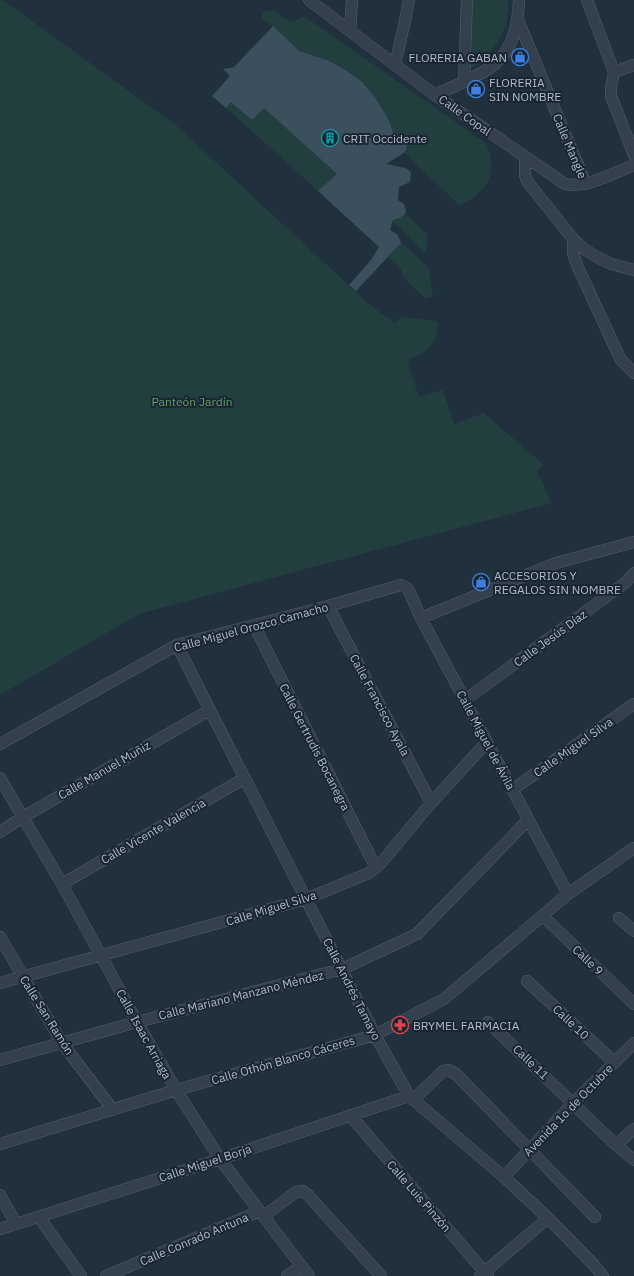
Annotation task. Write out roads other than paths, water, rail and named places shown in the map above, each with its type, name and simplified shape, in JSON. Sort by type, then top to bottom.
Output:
[{"type":"street","name":"Calle Copal","points":[[309,0],[435,95],[565,184],[586,184],[634,165]]},
{"type":"street","points":[[350,32],[352,0]]},
{"type":"street","points":[[395,65],[409,0]]},
{"type":"street","points":[[464,82],[467,0]]},
{"type":"street","points":[[435,95],[464,82],[489,68],[500,59],[509,45],[518,20],[519,0]]},
{"type":"street","points":[[587,0],[614,72],[611,96],[634,155]]},
{"type":"street","name":"Calle Mangle","points":[[518,20],[586,184]]},
{"type":"street","points":[[614,72],[634,65]]},
{"type":"street","points":[[525,157],[525,175],[527,181],[573,239],[597,258],[611,264],[634,270]]},
{"type":"street","points":[[573,239],[574,253],[577,264],[621,360],[634,373]]},
{"type":"street","points":[[421,618],[556,563],[634,542]]},
{"type":"street","name":"Calle Jesús Díaz","points":[[465,700],[625,583],[634,572]]},
{"type":"street","name":"Calle Miguel Orozco Camacho","points":[[0,744],[177,645],[328,606],[397,586],[404,586]]},
{"type":"street","name":"Calle Miguel de Ávila","points":[[404,586],[409,591],[421,618],[568,894]]},
{"type":"street","name":"Calle Francisco Ayala","points":[[328,606],[432,803]]},
{"type":"street","name":"Calle Gertrudis Bocanegra","points":[[254,625],[376,868]]},
{"type":"street","name":"Calle Andrés Tamayo","points":[[177,645],[375,1034],[411,1098],[504,1177],[548,1218],[603,1276]]},
{"type":"street","name":"Calle Miguel Silva","points":[[512,790],[634,704]]},
{"type":"street","name":"Calle Manuel Muñiz","points":[[0,832],[23,817],[210,710]]},
{"type":"street","name":"Calle Miguel Silva","points":[[0,982],[101,956],[306,898],[369,873],[376,868],[487,742]]},
{"type":"street","name":"Calle Isaac Arriaga","points":[[0,778],[62,884],[176,1090],[220,1159],[309,1276]]},
{"type":"street","name":"Calle Vicente Valencia","points":[[62,884],[245,778]]},
{"type":"street","name":"Calle Mariano Manzano Méndez","points":[[0,1060],[137,1022],[342,969],[417,934],[528,820]]},
{"type":"street","name":"Calle Othón Blanco Cáceres","points":[[0,1144],[176,1090],[375,1034],[444,999],[568,894],[634,848]]},
{"type":"street","name":"Calle 9","points":[[543,916],[634,1004]]},
{"type":"street","points":[[620,918],[634,931]]},
{"type":"street","name":"Calle San Ramón","points":[[0,937],[62,1043],[113,1110]]},
{"type":"street","name":"Calle 10","points":[[527,981],[614,1062]]},
{"type":"street","name":"Calle 11","points":[[488,1022],[616,1145],[634,1160]]},
{"type":"street","name":"Avenida 1o de Octubre","points":[[504,1177],[573,1103],[634,1043]]},
{"type":"street","points":[[411,1098],[443,1071],[449,1070],[456,1074],[595,1217]]},
{"type":"street","name":"Calle Miguel Borja","points":[[0,1229],[350,1116],[411,1098]]},
{"type":"street","name":"Calle Luis Pinzón","points":[[350,1116],[484,1275]]},
{"type":"street","points":[[616,1145],[634,1129]]},
{"type":"street","name":"Calle Conrado Antuna","points":[[106,1276],[262,1214],[296,1192],[303,1191],[381,1276]]},
{"type":"street","points":[[0,1195],[16,1224]]},
{"type":"street","points":[[39,1217],[81,1276]]},
{"type":"street","points":[[484,1275],[548,1218]]},
{"type":"street","points":[[287,1276],[302,1266]]},
{"type":"place","name":"FLORERIA GABAN","points":[[520,57]]},
{"type":"place","name":"FLORERIA SIN NOMBRE","points":[[476,89]]},
{"type":"place","name":"CRIT Occidente","points":[[330,138]]},
{"type":"place","name":"ACCESORIOS Y REGALOS SIN NOMBRE","points":[[481,582]]},
{"type":"place","name":"BRYMEL FARMACIA","points":[[400,1025]]},
{"type":"park label","name":"Panteón Jardín","points":[[192,401]]}]
